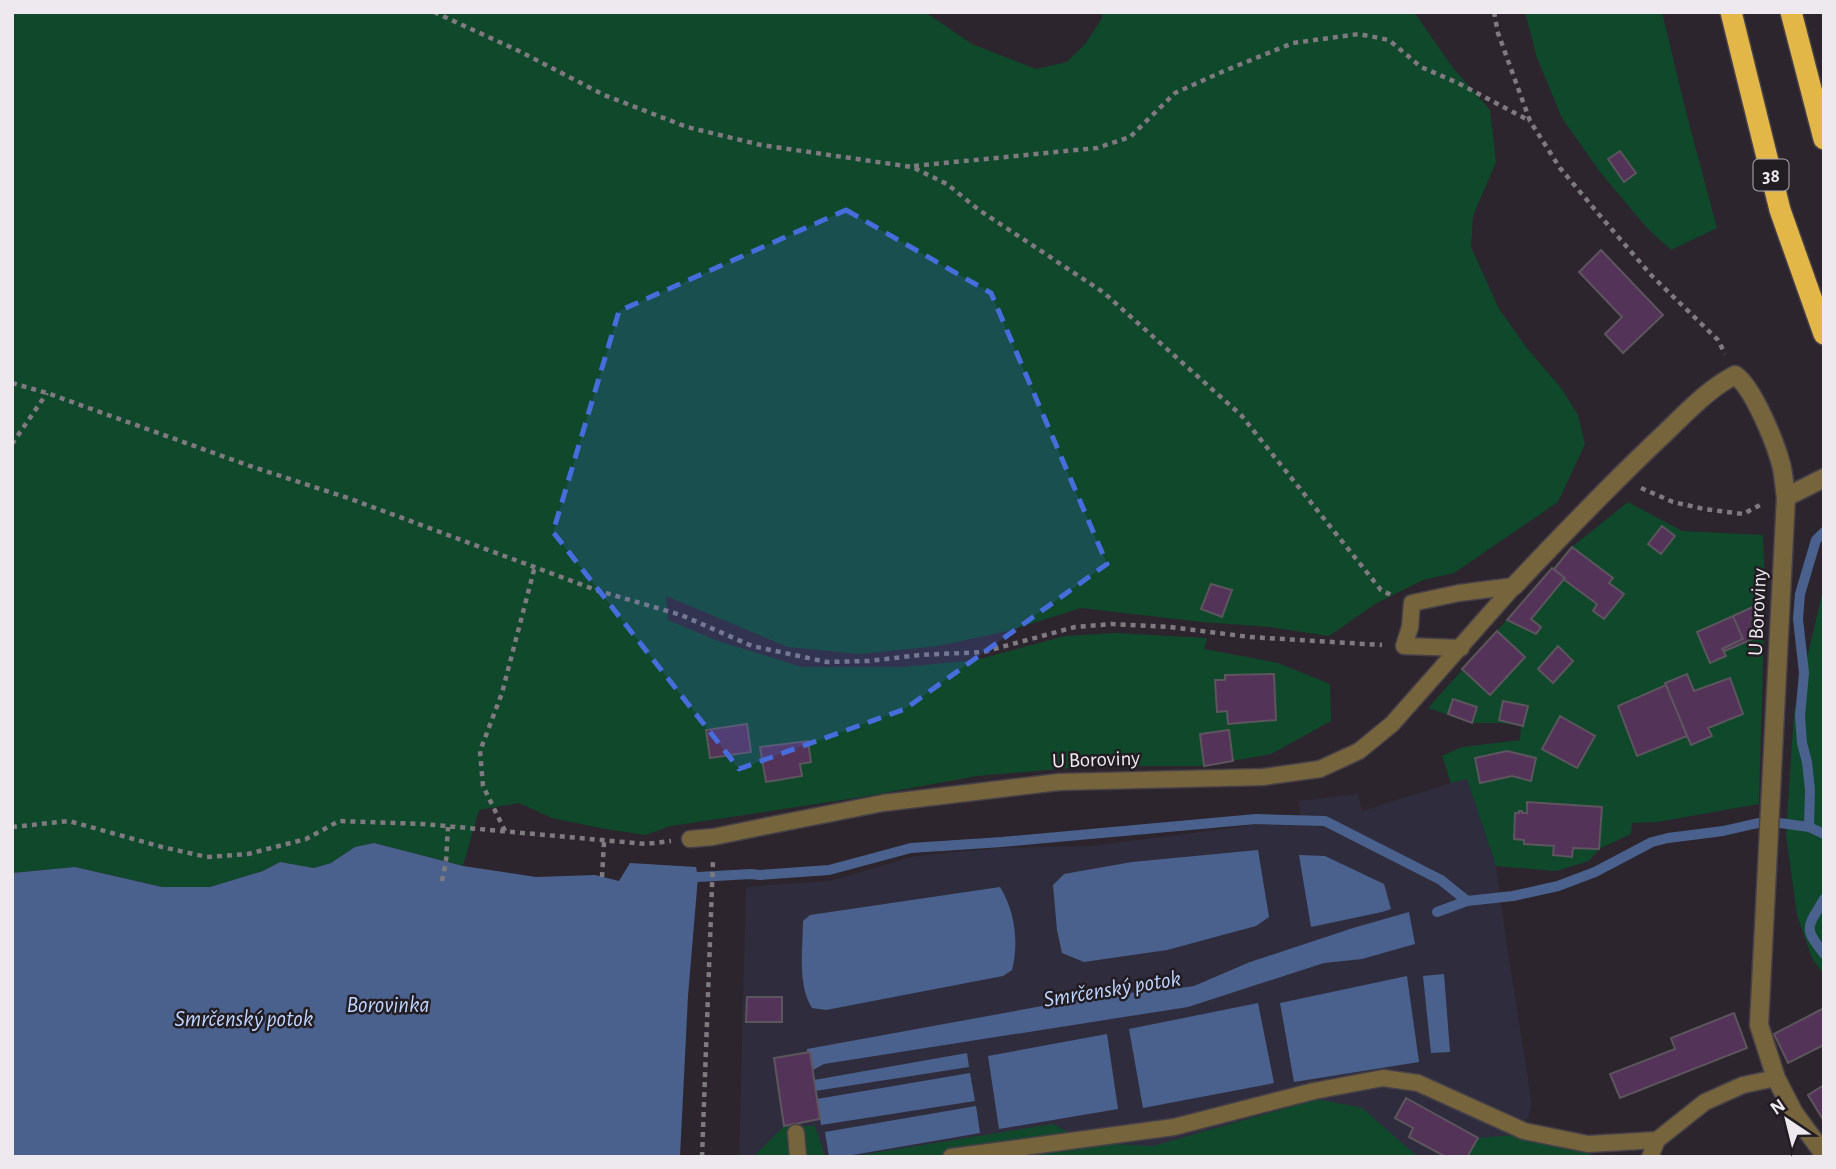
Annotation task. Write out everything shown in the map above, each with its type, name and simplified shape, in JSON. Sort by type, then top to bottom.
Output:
[{"type":"highway","name":"38","points":[[1731,12],[1780,210],[1824,334]]},
{"type":"highway","points":[[1791,12],[1824,139]]},
{"type":"street","points":[[1514,586],[1617,480],[1710,390],[1735,375]]},
{"type":"street","name":"U Boroviny","points":[[1735,375],[1742,380],[1758,407],[1772,438],[1782,465],[1786,498],[1759,1025],[1776,1078],[1794,1113],[1824,1154]]},
{"type":"street","points":[[1786,498],[1824,478]]},
{"type":"lane","points":[[1461,648],[1404,646],[1410,627],[1412,603],[1459,593],[1514,586]]},
{"type":"lane","name":"U Boroviny","points":[[690,839],[883,803],[1059,782],[1263,777],[1320,769],[1359,751],[1392,724],[1514,586]]},
{"type":"lane","points":[[951,1157],[1174,1127],[1314,1091],[1383,1078],[1418,1083],[1524,1130],[1588,1144],[1657,1140]]},
{"type":"lane","points":[[1650,1157],[1657,1140],[1705,1102],[1743,1085],[1776,1078]]},
{"type":"lane","points":[[796,1133],[798,1157]]},
{"type":"path","points":[[434,12],[604,94],[687,127],[761,145],[912,167],[1097,148],[1130,137],[1175,93],[1224,71],[1293,43],[1359,33],[1389,40],[1421,67],[1487,97],[1530,121]]},
{"type":"path","points":[[1494,12],[1530,121],[1560,167],[1652,275],[1717,340],[1735,375]]},
{"type":"path","points":[[912,167],[947,184],[979,211],[1103,292],[1241,415],[1381,590],[1412,603]]},
{"type":"path","points":[[12,383],[351,499],[596,590],[681,615],[752,646],[827,662],[869,662],[920,655],[983,652],[1075,627],[1112,624],[1170,627],[1251,637],[1404,646]]},
{"type":"path","points":[[12,444],[47,393]]},
{"type":"path","points":[[1617,480],[1646,489],[1673,502],[1743,514],[1766,502],[1786,498]]},
{"type":"path","points":[[506,831],[483,786],[481,751],[502,693],[535,566]]},
{"type":"path","points":[[12,827],[69,821],[207,858],[248,853],[306,839],[339,821],[423,824],[646,844],[690,839]]},
{"type":"path","points":[[442,881],[448,827]]},
{"type":"path","points":[[602,877],[604,841]]},
{"type":"path","points":[[702,1157],[712,864]]},
{"type":"highlighted area","points":[[846,210],[991,293],[1107,564],[905,709],[739,769],[553,532],[619,311]]},
{"type":"shaded area","points":[[1467,778],[1496,866],[1532,1105],[1515,1157],[739,1157],[746,887],[831,881],[915,856],[999,848],[1092,846],[1300,819],[1299,801],[1358,794],[1362,811]]},
{"type":"green space","points":[[12,12],[925,12],[972,44],[1036,69],[1067,62],[1086,43],[1102,18],[1102,12],[1414,12],[1453,68],[1490,110],[1496,162],[1473,216],[1471,247],[1499,309],[1526,347],[1561,388],[1578,415],[1585,444],[1558,502],[1454,573],[1423,580],[1375,604],[1329,636],[1270,627],[1081,608],[1008,631],[938,646],[859,654],[788,647],[666,596],[668,620],[718,641],[802,667],[903,667],[976,660],[1065,636],[1115,633],[1207,638],[1204,649],[1278,663],[1330,684],[1331,721],[1271,754],[1204,766],[1093,766],[977,776],[862,797],[671,826],[645,835],[552,818],[519,803],[479,810],[463,866],[374,843],[355,847],[331,863],[314,868],[280,862],[263,871],[210,887],[162,887],[75,867],[12,873]]},
{"type":"green space","points":[[1525,12],[1662,12],[1717,228],[1671,250],[1647,228],[1600,172],[1562,118],[1537,58]]},
{"type":"green space","points":[[1628,502],[1682,531],[1763,535],[1765,588],[1759,804],[1657,822],[1632,823],[1631,834],[1599,849],[1589,861],[1556,871],[1496,866],[1467,779],[1451,783],[1442,756],[1462,747],[1520,740],[1521,726],[1472,723],[1428,708],[1572,547]]},
{"type":"green space","points":[[1824,586],[1824,975],[1812,958],[1797,915],[1786,835],[1794,713]]},
{"type":"green space","points":[[1317,1099],[1362,1108],[1418,1157],[848,1157],[1053,1124],[1088,1143],[1153,1146]]},
{"type":"green space","points":[[784,1126],[815,1126],[825,1157],[753,1157]]},
{"type":"green space","points":[[1526,1134],[1590,1151],[1591,1157],[1467,1157],[1478,1138]]},
{"type":"water","name":"Borovinka","points":[[374,843],[463,866],[536,877],[595,875],[619,881],[630,863],[696,867],[698,877],[688,996],[680,1157],[12,1157],[12,873],[75,867],[162,887],[210,887],[263,871],[280,862],[314,868],[331,863],[355,847]]},
{"type":"water","points":[[1258,850],[1269,917],[1256,926],[1167,950],[1084,962],[1062,953],[1053,885],[1064,874],[1132,862]]},
{"type":"water","points":[[1299,855],[1325,856],[1384,884],[1391,909],[1311,927]]},
{"type":"water","points":[[1000,887],[1009,906],[1015,938],[1012,970],[1003,976],[826,1010],[812,1008],[804,988],[802,966],[803,921],[810,915]]},
{"type":"water","points":[[1409,912],[1415,944],[1362,959],[1324,963],[1188,1007],[824,1064],[813,1070],[810,1053],[807,1053],[807,1049],[1103,995],[1194,986],[1250,962]]},
{"type":"water","points":[[1444,974],[1450,1052],[1431,1053],[1423,976]]},
{"type":"water","points":[[1407,976],[1419,1062],[1294,1082],[1280,1003]]},
{"type":"water","points":[[1258,1003],[1274,1083],[1143,1108],[1129,1029]]},
{"type":"water","points":[[1107,1034],[1118,1109],[999,1129],[988,1056]]},
{"type":"water","points":[[967,1053],[969,1067],[815,1091],[814,1080]]},
{"type":"water","points":[[970,1073],[975,1101],[821,1125],[817,1099]]},
{"type":"water","points":[[976,1106],[980,1133],[829,1157],[825,1132]]},
{"type":"building","points":[[1620,151],[1636,173],[1624,182],[1608,159]]},
{"type":"building","points":[[1601,250],[1663,315],[1623,353],[1605,334],[1622,317],[1579,272]]},
{"type":"building","points":[[1662,526],[1675,536],[1661,554],[1648,544]]},
{"type":"building","points":[[1572,547],[1613,578],[1609,583],[1624,594],[1604,619],[1593,611],[1597,604],[1554,569]]},
{"type":"building","points":[[1552,568],[1565,578],[1531,619],[1541,627],[1536,634],[1507,620]]},
{"type":"building","points":[[1211,584],[1232,590],[1222,617],[1201,609]]},
{"type":"building","points":[[1759,604],[1759,636],[1725,651],[1723,648],[1743,639],[1733,616]]},
{"type":"building","points":[[1733,616],[1743,639],[1722,649],[1726,656],[1710,663],[1697,632]]},
{"type":"building","points":[[1497,631],[1525,657],[1490,695],[1462,669]]},
{"type":"building","points":[[1558,646],[1573,661],[1553,683],[1538,669]]},
{"type":"building","points":[[1274,674],[1276,720],[1228,724],[1227,711],[1217,712],[1215,680],[1225,680],[1225,675]]},
{"type":"building","points":[[1687,674],[1694,691],[1730,678],[1743,714],[1708,728],[1712,736],[1691,745],[1665,683]]},
{"type":"building","points":[[1666,685],[1687,736],[1637,756],[1618,706]]},
{"type":"building","points":[[1453,699],[1477,707],[1472,723],[1448,714]]},
{"type":"building","points":[[1503,701],[1528,706],[1523,726],[1499,720]]},
{"type":"building","points":[[1560,716],[1595,736],[1577,768],[1542,749]]},
{"type":"building","points":[[747,724],[751,752],[710,758],[706,730]]},
{"type":"building","points":[[1229,730],[1233,761],[1204,766],[1200,734]]},
{"type":"building","points":[[808,741],[811,762],[800,764],[802,776],[766,782],[760,747]]},
{"type":"building","points":[[1507,751],[1536,758],[1531,781],[1512,776],[1480,783],[1475,758]]},
{"type":"building","points":[[1527,802],[1602,807],[1599,849],[1573,848],[1572,857],[1553,855],[1554,846],[1524,844],[1524,840],[1514,839],[1515,813],[1527,813]]},
{"type":"building","points":[[747,997],[782,997],[782,1022],[746,1022]]},
{"type":"building","points":[[1824,1008],[1824,1045],[1788,1063],[1774,1034]]},
{"type":"building","points":[[1734,1013],[1747,1048],[1620,1098],[1610,1074],[1675,1049],[1671,1038]]},
{"type":"building","points":[[810,1052],[820,1119],[784,1126],[774,1058]]},
{"type":"building","points":[[1824,1085],[1824,1121],[1808,1095]]},
{"type":"building","points":[[1406,1098],[1478,1138],[1467,1157],[1446,1157],[1409,1137],[1413,1128],[1395,1118]]},
{"type":"waterway","points":[[1809,827],[1810,790],[1800,716],[1804,673],[1798,619],[1800,594],[1816,540],[1824,532]]},
{"type":"waterway","points":[[698,877],[829,870],[911,848],[1256,819],[1325,821],[1441,880],[1467,901]]},
{"type":"waterway","name":"Smrčenský potok","points":[[1437,912],[1467,901],[1513,896],[1558,886],[1595,872],[1652,842],[1668,838],[1772,822],[1809,827],[1824,834]]},
{"type":"waterway","name":"Smrčenský potok","points":[[1824,899],[1810,927],[1813,938],[1824,954]]}]
